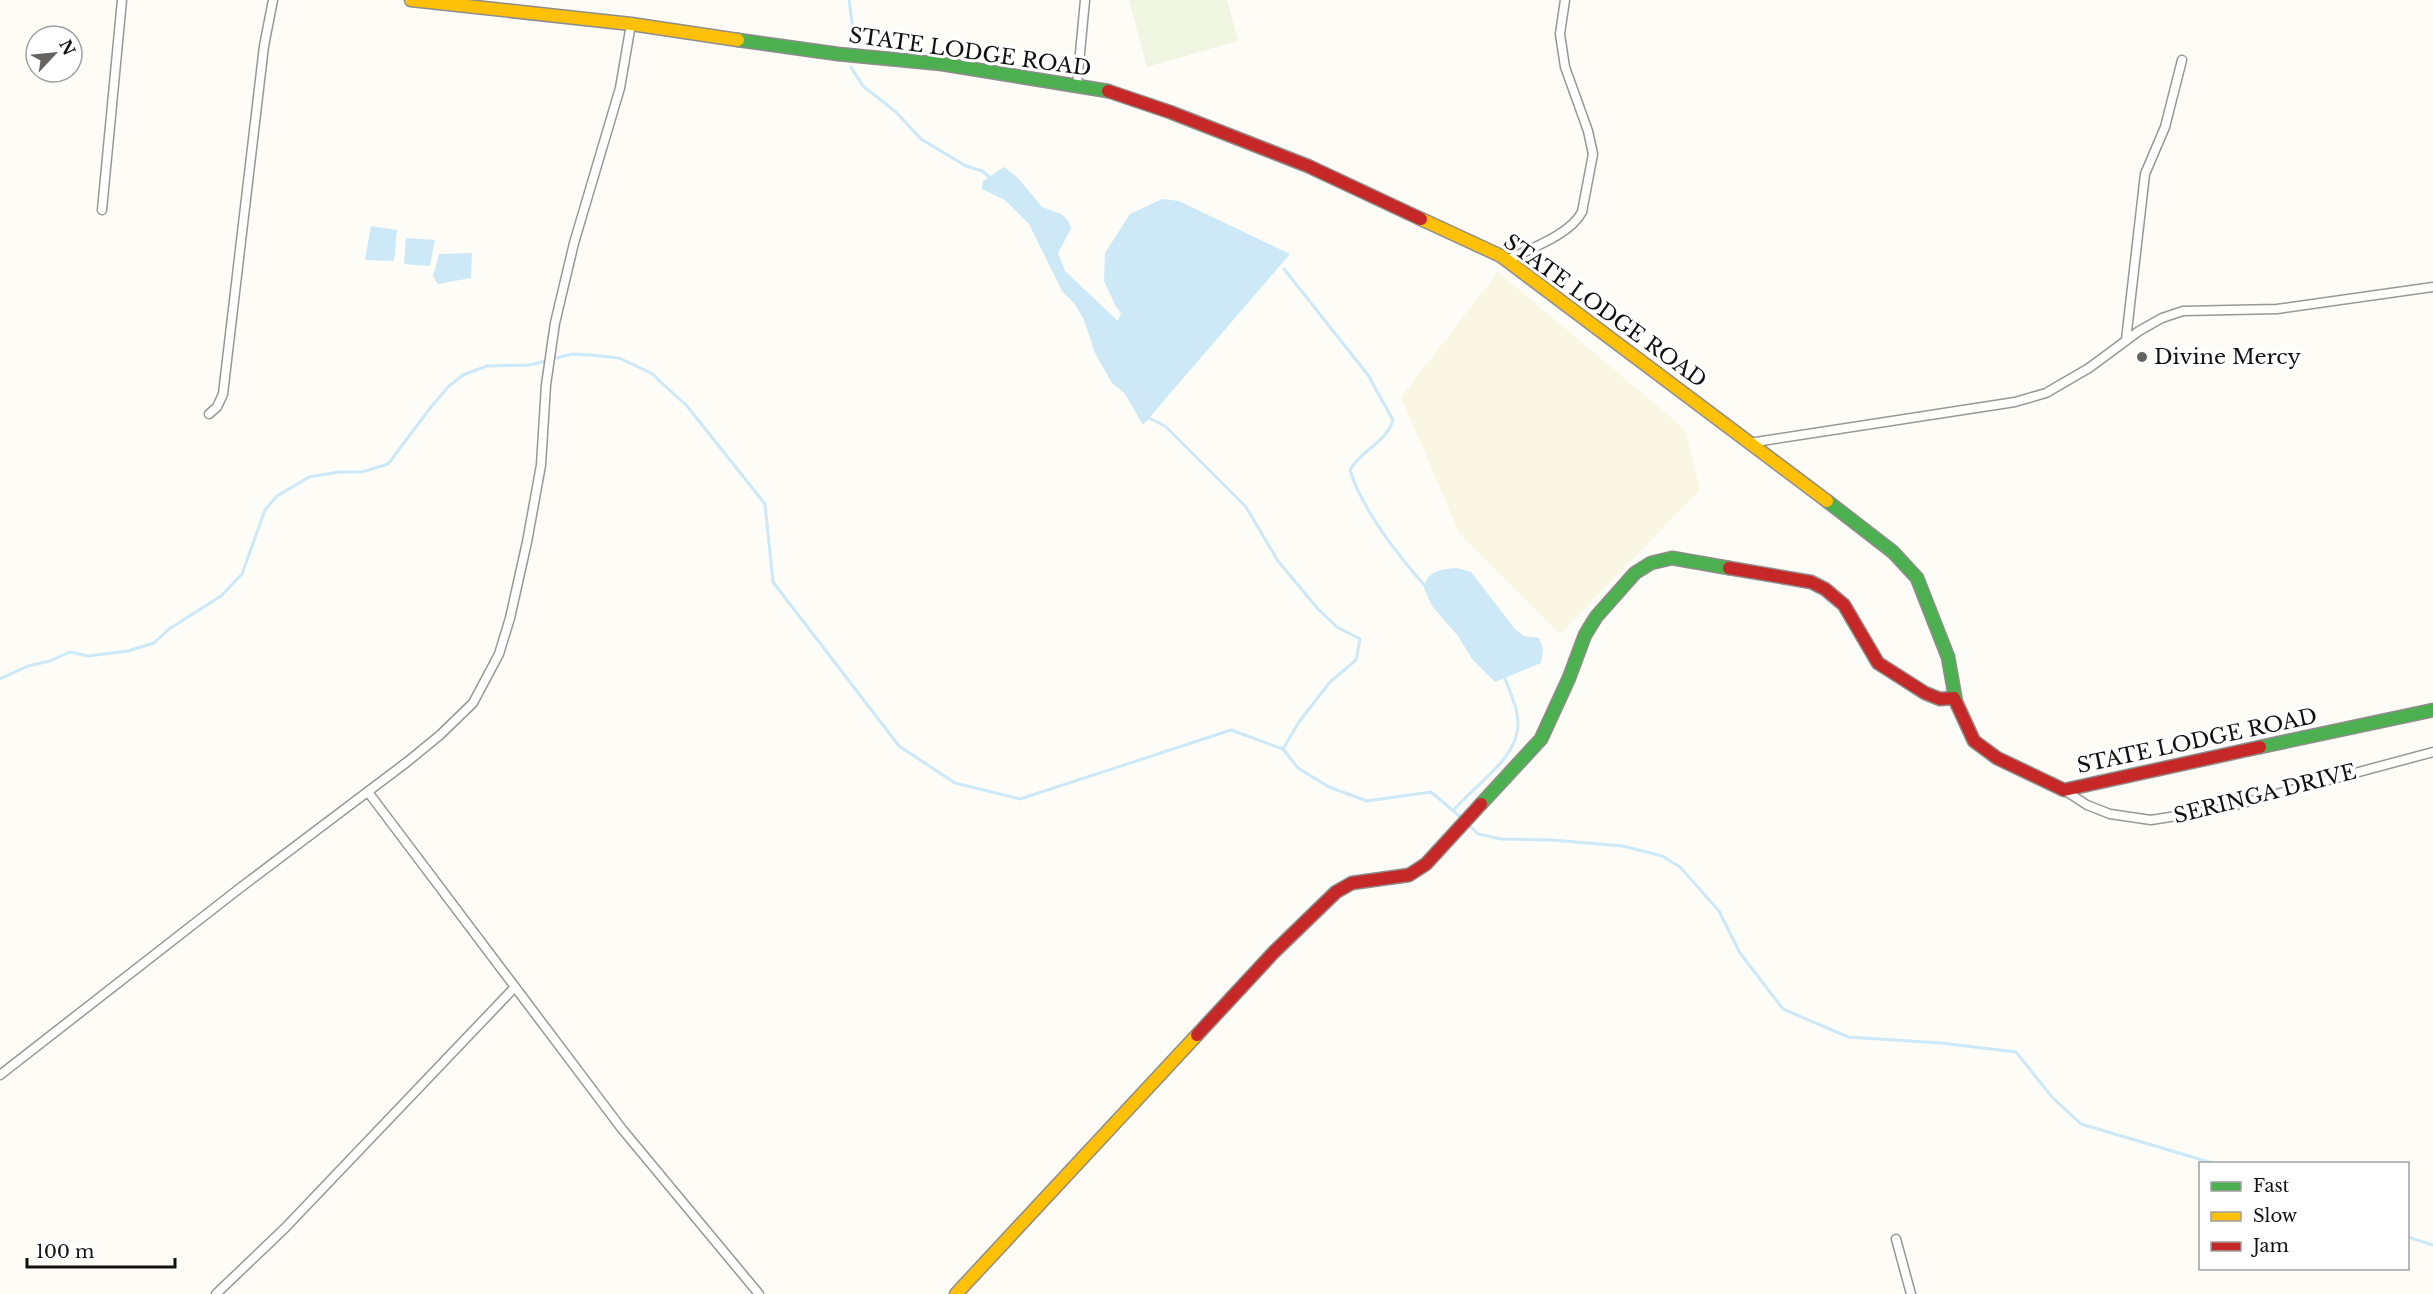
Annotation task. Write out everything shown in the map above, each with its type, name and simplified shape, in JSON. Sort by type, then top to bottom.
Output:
[{"type":"street","points":[[102,210],[122,0]]},
{"type":"street","points":[[208,414],[217,407],[223,394],[264,46],[273,0]]},
{"type":"street","name":"STATE LODGE ROAD","points":[[411,0],[632,24],[838,54],[942,63],[1103,89],[1170,112],[1308,166],[1431,221],[1507,260],[1845,513],[1893,552],[1917,578],[1948,657],[1954,698],[1974,741],[1997,758],[2064,790],[2433,710]]},
{"type":"street","points":[[1077,85],[1085,0]]},
{"type":"street","points":[[1507,260],[1555,236],[1578,219],[1582,212],[1593,154],[1588,131],[1565,67],[1560,34],[1565,0]]},
{"type":"street","points":[[0,1075],[249,881],[368,792],[440,735],[473,703],[499,654],[510,618],[541,465],[548,368],[555,323],[574,243],[620,88],[632,24]]},
{"type":"street","points":[[2126,340],[2145,174],[2165,127],[2182,60]]},
{"type":"street","points":[[1749,443],[2014,402],[2046,393],[2089,368],[2126,340],[2162,318],[2182,311],[2277,309],[2433,286]]},
{"type":"street","points":[[956,1294],[1274,952],[1336,892],[1352,883],[1417,872],[1541,739],[1569,678],[1585,635],[1596,617],[1629,578],[1642,568],[1659,560],[1672,558],[1802,579],[1822,587],[1839,598],[1847,607],[1874,660],[1882,667],[1927,694],[1940,699],[1954,698]]},
{"type":"street","name":"SERINGA DRIVE","points":[[2064,790],[2087,805],[2110,814],[2151,820],[2221,809],[2433,752]]},
{"type":"street","points":[[368,792],[622,1129],[759,1294]]},
{"type":"street","points":[[216,1294],[285,1228],[515,987]]},
{"type":"street","points":[[1896,1239],[1911,1294]]},
{"type":"shaded area","points":[[1498,272],[1685,429],[1700,490],[1560,634],[1459,533],[1401,397]]},
{"type":"green space","points":[[1129,0],[1227,0],[1238,41],[1147,67]]},
{"type":"water","points":[[1004,167],[1018,178],[1042,207],[1061,214],[1068,220],[1071,229],[1058,253],[1065,271],[1118,321],[1121,313],[1104,281],[1105,253],[1130,214],[1162,199],[1179,201],[1290,254],[1143,425],[1125,394],[1112,383],[1095,353],[1084,320],[1075,304],[1062,291],[1029,224],[1005,200],[982,189],[983,181]]},
{"type":"water","points":[[371,226],[397,230],[394,261],[365,260]]},
{"type":"water","points":[[406,238],[435,240],[430,266],[404,264]]},
{"type":"water","points":[[472,253],[471,278],[438,284],[433,276],[439,254]]},
{"type":"water","points":[[1457,568],[1471,572],[1515,629],[1524,636],[1539,638],[1543,648],[1541,663],[1495,682],[1472,659],[1458,636],[1432,606],[1424,588],[1431,574],[1440,570]]},
{"type":"waterway","points":[[849,0],[854,37]]},
{"type":"waterway","points":[[851,67],[863,86],[896,112],[921,139],[966,166],[982,171],[992,179]]},
{"type":"waterway","points":[[1284,269],[1368,375],[1393,420],[1390,428],[1380,440],[1350,470],[1372,516],[1425,586]]},
{"type":"waterway","points":[[0,679],[28,666],[50,661],[70,652],[88,656],[128,651],[154,643],[169,629],[221,596],[242,574],[265,510],[277,496],[309,477],[339,472],[362,472],[388,464],[431,407],[449,386],[463,375],[487,366],[530,365],[572,354],[591,355],[619,358],[651,373],[687,406],[765,504],[773,582],[899,746],[955,783],[1020,799],[1231,730],[1283,749]]},
{"type":"waterway","points":[[1149,418],[1165,426],[1246,507],[1278,561],[1318,609],[1337,627],[1360,639],[1356,660],[1330,682],[1299,722],[1283,749],[1298,768],[1329,787],[1367,801],[1431,792],[1463,819]]},
{"type":"waterway","points":[[1454,810],[1494,771],[1511,749],[1516,737],[1517,711],[1504,675]]},
{"type":"waterway","points":[[1468,824],[1478,834],[1501,839],[1552,840],[1623,846],[1662,856],[1680,867],[1719,911],[1740,953],[1783,1009],[1848,1037],[1941,1043],[2016,1052],[2052,1097],[2081,1124],[2209,1162]]},
{"type":"waterway","points":[[2409,1237],[2433,1245]]},
{"type":"traffic: fast","points":[[738,40],[838,54],[942,64],[1108,91]]},
{"type":"traffic: fast","points":[[1827,501],[1893,552],[1917,578],[1948,657],[1956,702]]},
{"type":"traffic: fast","points":[[1481,804],[1541,739],[1569,678],[1585,635],[1596,617],[1635,573],[1651,563],[1672,558],[1729,568]]},
{"type":"traffic: fast","points":[[2260,747],[2433,710]]},
{"type":"traffic: slow","points":[[411,0],[631,24],[738,40]]},
{"type":"traffic: slow","points":[[1421,219],[1501,256],[1827,501]]},
{"type":"traffic: slow","points":[[956,1294],[1197,1035]]},
{"type":"traffic: jam","points":[[1108,91],[1170,112],[1308,166],[1421,219]]},
{"type":"traffic: jam","points":[[1729,568],[1811,582],[1825,589],[1844,605],[1878,663],[1925,693],[1940,699],[1954,698]]},
{"type":"traffic: jam","points":[[1956,702],[1974,741],[1997,758],[2064,790],[2260,747]]},
{"type":"traffic: jam","points":[[1197,1035],[1274,952],[1336,892],[1352,883],[1409,875],[1426,864],[1481,804]]},
{"type":"place","name":"Divine Mercy","points":[[2142,357]]}]
